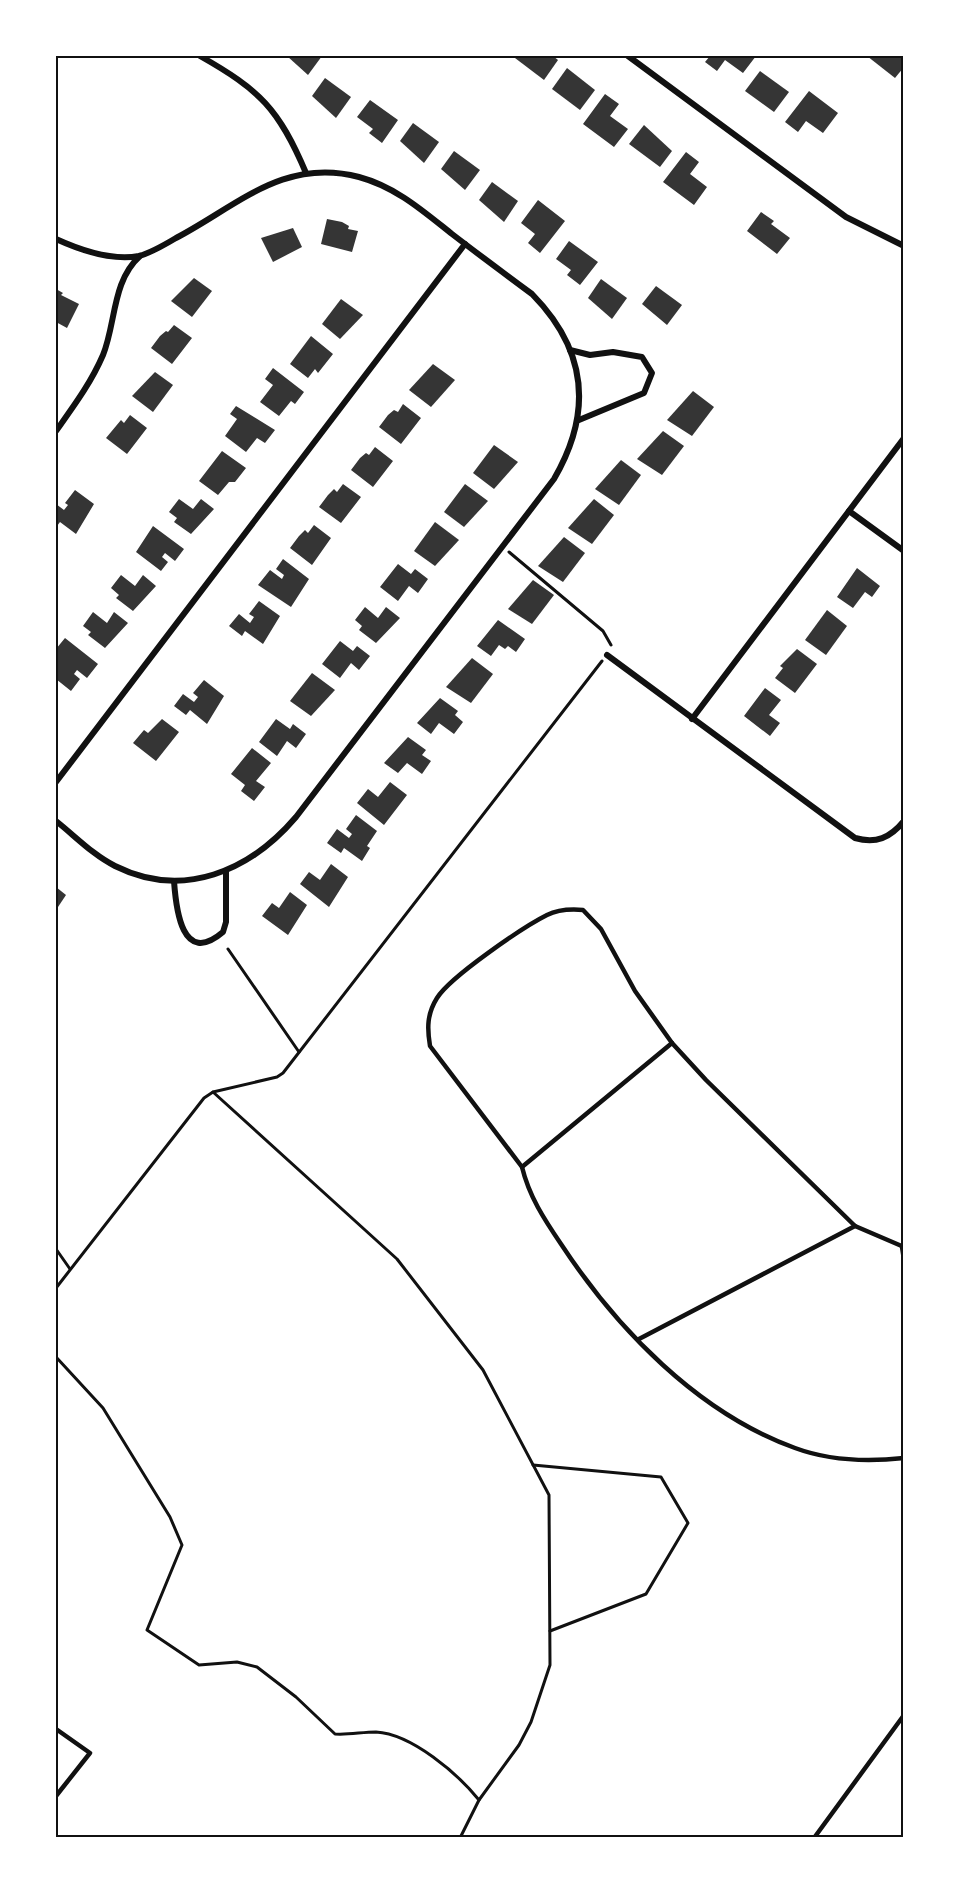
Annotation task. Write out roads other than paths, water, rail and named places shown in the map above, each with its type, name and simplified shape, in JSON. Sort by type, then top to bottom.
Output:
[{"type":"street","points":[[200,56],[236,76],[268,103],[290,137],[306,173]]},
{"type":"street","points":[[628,56],[846,217],[903,246]]},
{"type":"street","points":[[56,431],[92,377],[109,337],[119,287],[128,270],[141,256],[187,233],[261,187],[306,173],[344,174],[379,183],[407,199],[539,302],[557,325],[570,350],[577,380],[579,420],[554,479],[278,838],[249,861],[226,871],[205,877],[174,881],[142,876],[114,865],[56,822]]},
{"type":"street","points":[[56,239],[97,254],[141,256]]},
{"type":"street","points":[[56,782],[465,244]]},
{"type":"street","points":[[570,350],[590,354],[613,352],[642,357],[652,373],[650,384],[644,393],[579,420]]},
{"type":"street","points":[[692,719],[903,438]]},
{"type":"street","points":[[849,511],[903,551]]},
{"type":"street","points":[[607,655],[855,838],[865,841],[882,839],[895,831],[903,821]]},
{"type":"street","points":[[174,881],[176,907],[185,933],[197,943],[206,943],[223,932],[226,922],[226,871]]},
{"type":"lane","points":[[903,1260],[903,1247],[855,1226],[672,1043],[635,991],[601,929],[583,910],[567,909],[548,915],[453,978],[436,999],[426,1026],[430,1046],[522,1167],[527,1188],[541,1214],[570,1257],[595,1292],[639,1339],[689,1387],[760,1433],[797,1449],[838,1459],[903,1458]]},
{"type":"lane","points":[[522,1167],[672,1043]]},
{"type":"lane","points":[[639,1339],[855,1226]]},
{"type":"lane","points":[[814,1838],[903,1715]]},
{"type":"lane","points":[[56,1729],[90,1753],[56,1796]]}]
